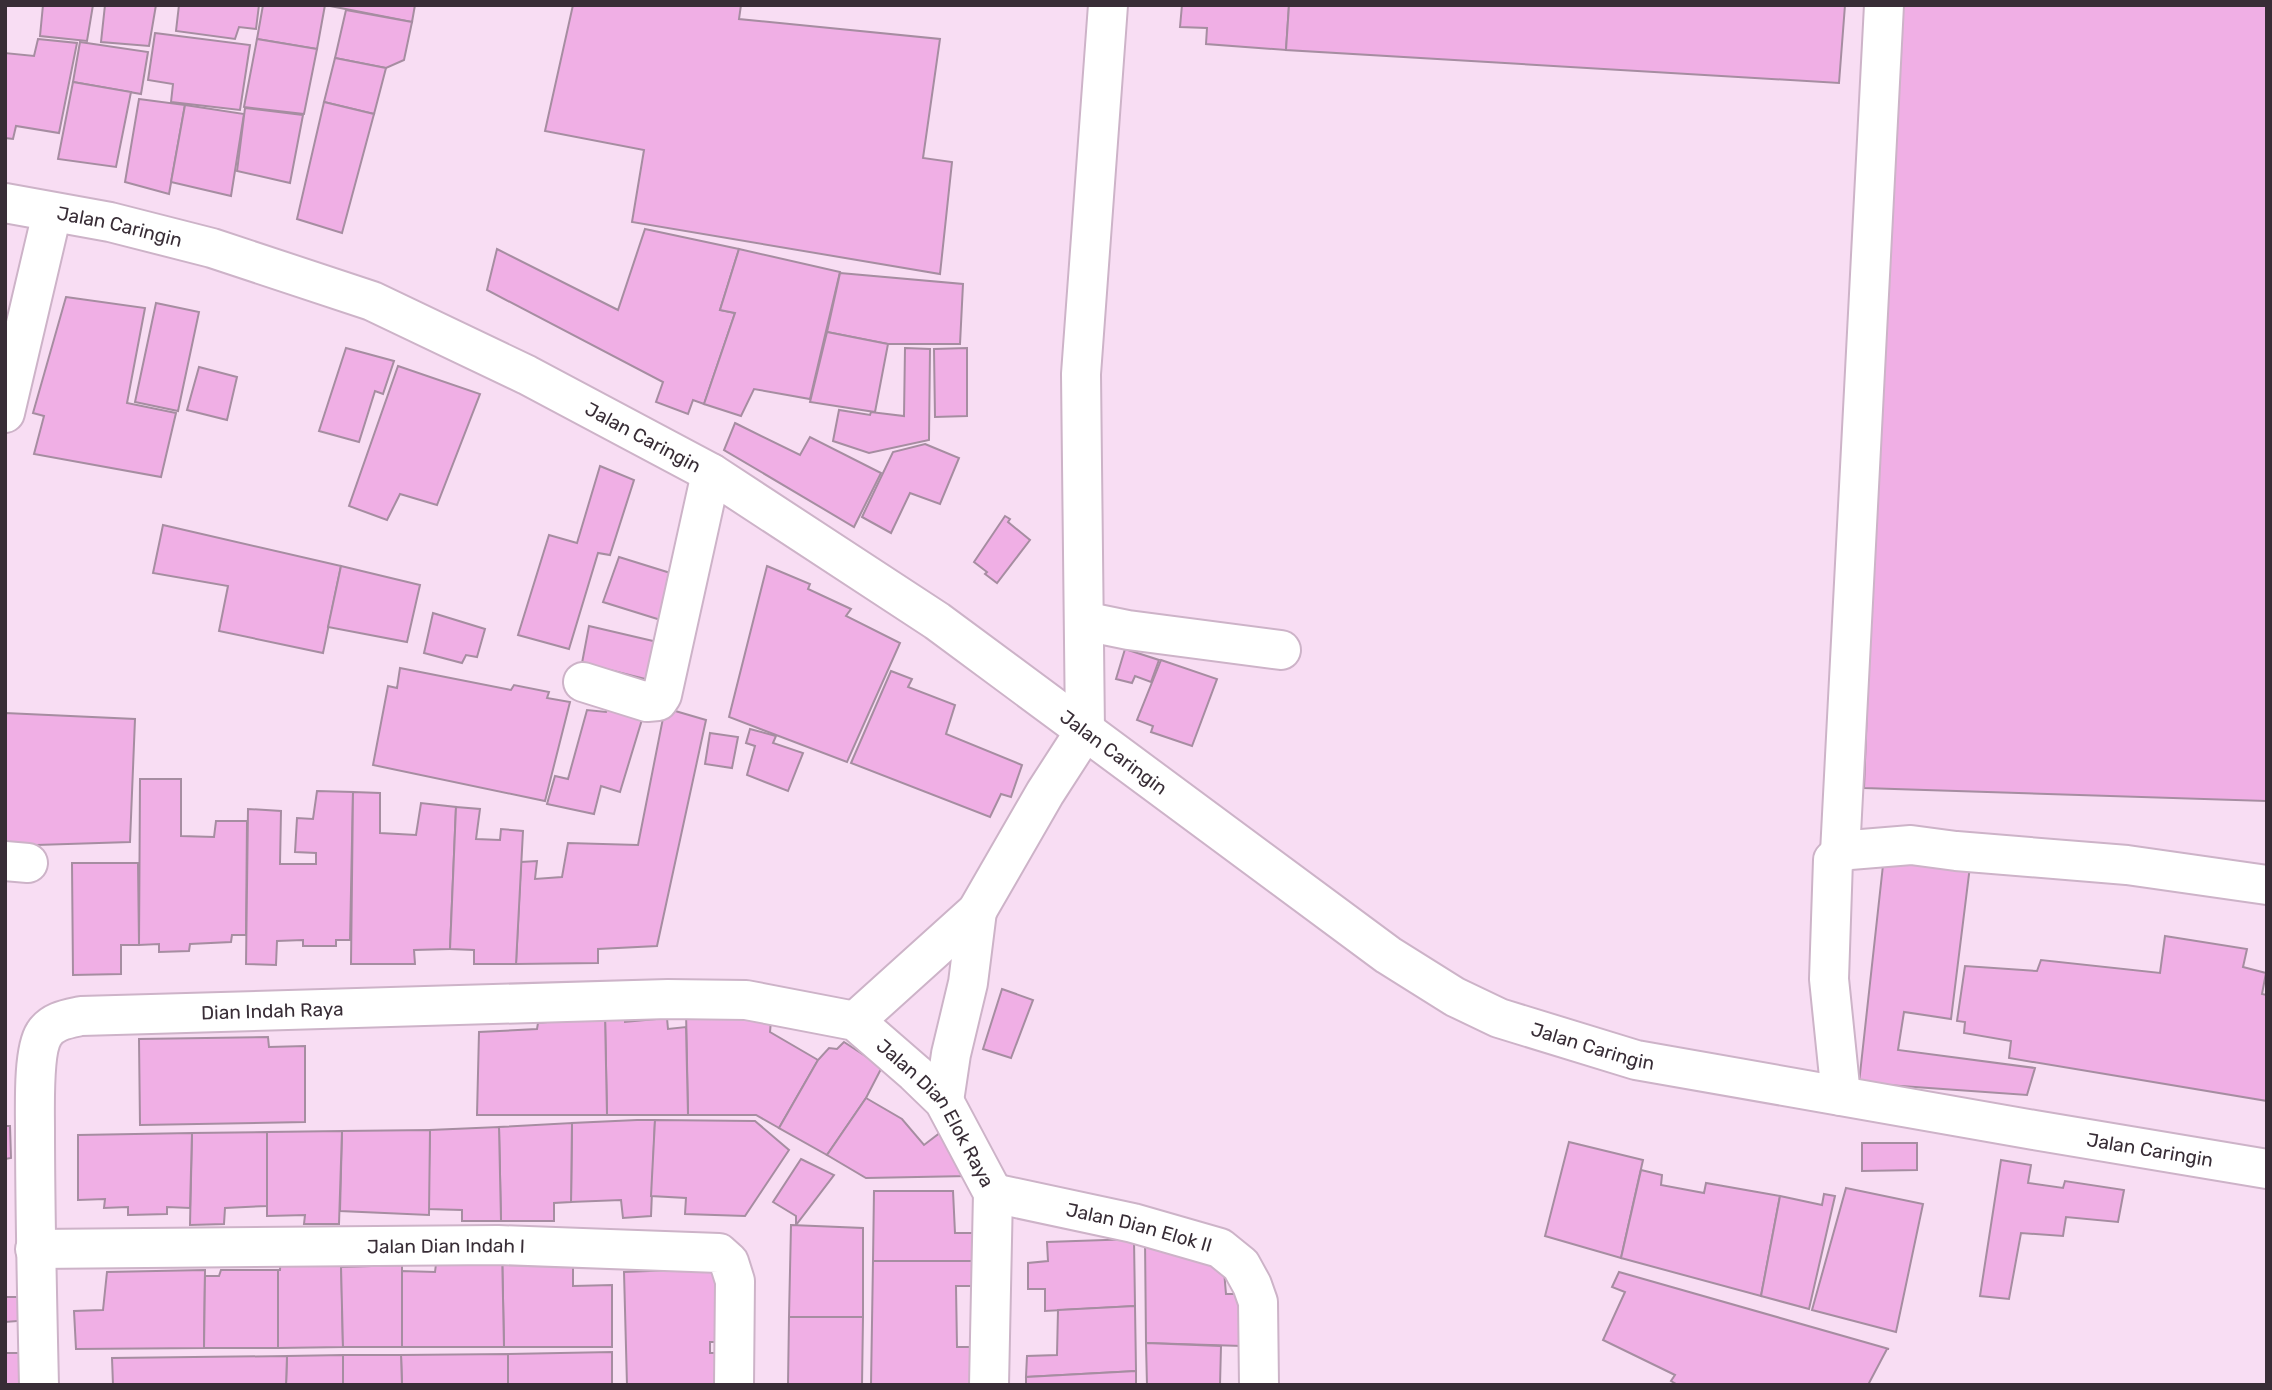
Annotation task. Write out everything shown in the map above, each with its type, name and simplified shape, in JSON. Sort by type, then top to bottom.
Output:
[{"type":"street","points":[[855,1021],[977,911],[1032,814],[1085,730],[1080,374],[1108,5]]},
{"type":"street","points":[[1840,853],[1884,5]]},
{"type":"street","name":"Jalan Caringin","points":[[5,203],[110,222],[212,248],[372,301],[527,375],[711,473],[937,621],[1388,955],[1455,997],[1499,1018],[1636,1060],[2267,1169]]},
{"type":"street","points":[[5,413],[52,213]]},
{"type":"street","points":[[583,682],[647,702],[658,701],[662,695],[711,473]]},
{"type":"street","points":[[1084,621],[1128,630],[1281,650]]},
{"type":"street","points":[[1841,1096],[1829,979],[1833,859],[1840,853],[1872,846],[1911,845],[2127,865],[2267,885]]},
{"type":"street","points":[[944,1101],[951,1054],[968,983],[977,911]]},
{"type":"street","name":"Dian Indah Raya","points":[[39,1385],[35,1249],[36,1088],[39,1044],[44,1033],[57,1021],[95,1016],[668,999],[746,1000],[855,1021]]},
{"type":"street","name":"Jalan Dian Elok Raya","points":[[855,1021],[944,1101],[993,1193],[989,1385]]},
{"type":"street","name":"Jalan Dian Elok II","points":[[993,1193],[1133,1223],[1220,1248],[1241,1265],[1258,1302],[1259,1385]]},
{"type":"street","name":"Jalan Dian Indah I","points":[[35,1249],[498,1245],[719,1253],[734,1271],[734,1385]]},
{"type":"building","points":[[43,5],[93,5],[87,41],[40,36]]},
{"type":"building","points":[[105,5],[156,5],[149,46],[101,42]]},
{"type":"building","points":[[179,5],[259,5],[256,29],[239,27],[235,39],[176,31]]},
{"type":"building","points":[[263,5],[325,5],[317,49],[257,39]]},
{"type":"building","points":[[325,5],[415,5],[412,22]]},
{"type":"building","points":[[573,5],[741,5],[739,19],[940,39],[923,158],[952,162],[940,274],[632,222],[644,150],[545,131]]},
{"type":"building","points":[[1182,5],[1289,5],[1286,50],[1206,44],[1207,28],[1180,27]]},
{"type":"building","points":[[1289,5],[1845,5],[1839,83],[1286,50]]},
{"type":"building","points":[[1893,5],[2267,5],[2266,801],[1864,788]]},
{"type":"building","points":[[346,10],[412,22],[404,60],[386,68],[335,58]]},
{"type":"building","points":[[155,33],[250,45],[240,110],[171,102],[173,84],[148,80]]},
{"type":"building","points":[[38,39],[77,43],[59,133],[16,126],[13,139],[5,138],[5,53],[34,56]]},
{"type":"building","points":[[257,39],[317,49],[304,114],[244,107]]},
{"type":"building","points":[[80,42],[148,52],[141,94],[73,82]]},
{"type":"building","points":[[335,58],[386,68],[374,114],[324,102]]},
{"type":"building","points":[[73,82],[131,92],[116,167],[58,159]]},
{"type":"building","points":[[139,99],[185,105],[169,194],[125,182]]},
{"type":"building","points":[[324,102],[374,114],[342,233],[297,219]]},
{"type":"building","points":[[185,105],[244,114],[231,196],[171,182]]},
{"type":"building","points":[[245,108],[303,115],[290,183],[237,171]]},
{"type":"building","points":[[645,229],[739,249],[720,310],[735,313],[704,404],[693,400],[688,414],[656,402],[663,382],[487,290],[497,249],[618,310]]},
{"type":"building","points":[[739,249],[840,272],[810,399],[754,389],[741,416],[704,404],[735,313],[720,310]]},
{"type":"building","points":[[840,273],[963,284],[960,344],[888,344],[827,332]]},
{"type":"building","points":[[66,297],[145,308],[127,403],[176,413],[161,477],[34,454],[44,416],[33,413]]},
{"type":"building","points":[[156,303],[199,312],[178,411],[135,402]]},
{"type":"building","points":[[827,332],[888,344],[875,412],[810,402]]},
{"type":"building","points":[[346,348],[394,361],[383,394],[375,391],[359,442],[319,431]]},
{"type":"building","points":[[905,348],[930,349],[929,440],[869,453],[833,441],[839,410],[870,415],[871,412],[904,416]]},
{"type":"building","points":[[967,348],[967,416],[935,417],[934,349]]},
{"type":"building","points":[[398,366],[480,394],[437,505],[400,494],[387,520],[349,506]]},
{"type":"building","points":[[199,367],[237,377],[227,420],[187,410]]},
{"type":"building","points":[[735,423],[800,455],[810,437],[881,473],[854,527],[724,450]]},
{"type":"building","points":[[925,444],[959,458],[940,504],[910,493],[891,533],[862,517],[893,452]]},
{"type":"building","points":[[600,466],[634,480],[610,555],[598,553],[569,649],[518,635],[549,535],[577,543]]},
{"type":"building","points":[[1005,516],[1010,519],[1008,522],[1030,540],[997,583],[974,562]]},
{"type":"building","points":[[163,525],[341,566],[323,653],[219,631],[228,586],[153,573]]},
{"type":"building","points":[[619,557],[680,576],[667,622],[603,602]]},
{"type":"building","points":[[341,566],[420,585],[407,642],[328,627]]},
{"type":"building","points":[[767,566],[810,584],[808,589],[851,609],[846,616],[900,643],[847,762],[729,717]]},
{"type":"building","points":[[433,613],[485,629],[477,657],[466,655],[462,663],[424,653]]},
{"type":"building","points":[[589,626],[666,644],[657,682],[582,663]]},
{"type":"building","points":[[1125,649],[1159,660],[1151,682],[1135,676],[1132,683],[1116,679]]},
{"type":"building","points":[[1161,660],[1217,679],[1192,746],[1151,732],[1153,726],[1137,720]]},
{"type":"building","points":[[400,668],[511,690],[514,685],[549,692],[547,698],[570,702],[545,801],[373,765],[388,686],[397,688]]},
{"type":"building","points":[[891,671],[912,679],[908,687],[955,705],[946,734],[1022,765],[1011,797],[1001,794],[990,817],[851,763]]},
{"type":"building","points":[[608,703],[644,713],[620,792],[601,786],[594,814],[547,804],[555,776],[568,779],[587,710],[606,712]]},
{"type":"building","points":[[665,708],[706,720],[657,946],[598,949],[598,963],[516,964],[521,862],[537,861],[535,879],[562,877],[568,843],[638,845]]},
{"type":"building","points":[[5,713],[135,719],[130,842],[5,846]]},
{"type":"building","points":[[750,729],[776,736],[773,743],[803,753],[788,791],[747,775],[755,746],[746,743]]},
{"type":"building","points":[[710,733],[738,737],[732,768],[705,764]]},
{"type":"building","points":[[140,779],[181,779],[181,836],[214,837],[216,821],[247,821],[246,935],[232,935],[231,942],[190,944],[189,951],[159,952],[159,944],[139,945]]},
{"type":"building","points":[[317,791],[353,792],[350,940],[336,940],[336,946],[303,946],[303,940],[277,941],[276,965],[246,964],[248,809],[281,811],[280,864],[316,864],[316,853],[295,852],[297,818],[313,819]]},
{"type":"building","points":[[353,792],[380,793],[380,833],[416,835],[421,803],[456,807],[450,949],[414,950],[415,964],[351,964]]},
{"type":"building","points":[[456,807],[480,809],[476,839],[500,840],[501,829],[523,831],[516,964],[474,964],[474,950],[450,949]]},
{"type":"building","points":[[1885,847],[1971,858],[1951,1019],[1904,1012],[1898,1050],[2035,1068],[2027,1095],[1859,1083]]},
{"type":"building","points":[[72,863],[138,863],[139,945],[121,945],[121,974],[73,975]]},
{"type":"building","points":[[2165,936],[2247,949],[2243,967],[2266,973],[2262,994],[2267,995],[2267,1101],[2009,1058],[2011,1041],[1964,1033],[1965,1022],[1957,1021],[1965,966],[2037,971],[2041,960],[2160,973]]},
{"type":"building","points":[[1002,989],[1033,1000],[1011,1058],[983,1049]]},
{"type":"building","points":[[686,1010],[772,1010],[770,1032],[818,1060],[779,1128],[756,1115],[688,1115]]},
{"type":"building","points":[[625,1014],[625,1022],[667,1018],[668,1029],[686,1027],[688,1115],[607,1115],[605,1016]]},
{"type":"building","points":[[605,1016],[607,1115],[477,1115],[479,1032],[537,1029],[538,1023]]},
{"type":"building","points":[[268,1037],[269,1047],[305,1046],[305,1122],[140,1125],[139,1039]]},
{"type":"building","points":[[844,1042],[882,1067],[866,1098],[827,1155],[779,1128],[818,1060],[829,1048],[837,1049]]},
{"type":"building","points":[[866,1098],[902,1119],[924,1145],[941,1132],[968,1176],[866,1178],[827,1155]]},
{"type":"building","points":[[655,1120],[651,1216],[623,1218],[621,1200],[571,1202],[572,1123]]},
{"type":"building","points":[[655,1120],[755,1121],[789,1150],[745,1216],[685,1214],[686,1198],[651,1196]]},
{"type":"building","points":[[572,1123],[571,1202],[554,1203],[554,1221],[501,1221],[499,1127]]},
{"type":"building","points":[[5,1126],[10,1126],[11,1158],[5,1159]]},
{"type":"building","points":[[499,1127],[501,1221],[462,1221],[462,1210],[428,1209],[430,1130]]},
{"type":"building","points":[[430,1130],[429,1215],[340,1211],[342,1131]]},
{"type":"building","points":[[342,1131],[339,1224],[304,1224],[305,1215],[267,1216],[267,1132]]},
{"type":"building","points":[[267,1132],[267,1206],[225,1208],[224,1224],[190,1225],[192,1133]]},
{"type":"building","points":[[192,1133],[190,1208],[167,1207],[167,1214],[128,1215],[128,1207],[104,1208],[105,1199],[78,1200],[78,1135]]},
{"type":"building","points":[[1569,1142],[1643,1160],[1621,1258],[1545,1236]]},
{"type":"building","points":[[1862,1143],[1917,1143],[1917,1170],[1862,1171]]},
{"type":"building","points":[[801,1159],[834,1175],[796,1225],[796,1216],[773,1202]]},
{"type":"building","points":[[2001,1160],[2031,1165],[2028,1183],[2063,1188],[2065,1181],[2124,1190],[2118,1222],[2066,1217],[2063,1236],[2021,1233],[2009,1299],[1980,1296]]},
{"type":"building","points":[[1641,1170],[1662,1175],[1661,1185],[1704,1193],[1706,1183],[1780,1196],[1761,1296],[1621,1258]]},
{"type":"building","points":[[1846,1188],[1923,1204],[1896,1332],[1812,1310]]},
{"type":"building","points":[[874,1191],[953,1191],[955,1233],[978,1233],[977,1261],[873,1261]]},
{"type":"building","points":[[1824,1194],[1835,1196],[1809,1309],[1761,1296],[1780,1196],[1822,1205]]},
{"type":"building","points":[[791,1225],[863,1228],[863,1317],[789,1317]]},
{"type":"building","points":[[1134,1239],[1135,1306],[1045,1311],[1045,1289],[1028,1289],[1028,1263],[1048,1261],[1047,1242]]},
{"type":"building","points":[[1145,1239],[1223,1259],[1226,1294],[1247,1294],[1242,1346],[1146,1343]]},
{"type":"building","points":[[502,1249],[573,1266],[573,1286],[612,1285],[612,1347],[504,1347]]},
{"type":"building","points":[[502,1249],[504,1347],[402,1347],[402,1271],[435,1272],[436,1264]]},
{"type":"building","points":[[341,1251],[343,1347],[278,1348],[278,1270],[281,1252]]},
{"type":"building","points":[[873,1261],[977,1261],[977,1286],[956,1286],[957,1347],[974,1347],[976,1385],[871,1385]]},
{"type":"building","points":[[402,1265],[402,1347],[343,1347],[341,1267]]},
{"type":"building","points":[[725,1268],[723,1342],[710,1342],[710,1353],[716,1353],[714,1385],[627,1385],[624,1272]]},
{"type":"building","points":[[205,1270],[204,1348],[76,1349],[74,1311],[103,1310],[107,1272]]},
{"type":"building","points":[[221,1270],[278,1270],[278,1348],[204,1348],[205,1276],[219,1276]]},
{"type":"building","points":[[1619,1272],[1889,1349],[1868,1385],[1678,1385],[1671,1381],[1675,1375],[1603,1340],[1625,1292],[1612,1287]]},
{"type":"building","points":[[5,1297],[31,1297],[30,1320],[5,1322]]},
{"type":"building","points":[[1135,1306],[1136,1371],[1026,1377],[1027,1356],[1057,1355],[1058,1310]]},
{"type":"building","points":[[789,1317],[863,1317],[862,1385],[788,1385]]},
{"type":"building","points":[[1146,1343],[1221,1346],[1220,1385],[1147,1385]]},
{"type":"building","points":[[612,1352],[612,1385],[508,1385],[508,1354]]},
{"type":"building","points":[[5,1353],[25,1353],[25,1384],[5,1385]]},
{"type":"building","points":[[508,1354],[508,1385],[402,1385],[401,1355]]},
{"type":"building","points":[[343,1355],[401,1355],[402,1385],[343,1385]]},
{"type":"building","points":[[343,1355],[343,1385],[286,1385],[287,1356]]},
{"type":"building","points":[[287,1356],[286,1385],[113,1385],[112,1358]]},
{"type":"building","points":[[1136,1371],[1136,1385],[1026,1385],[1026,1377]]}]
